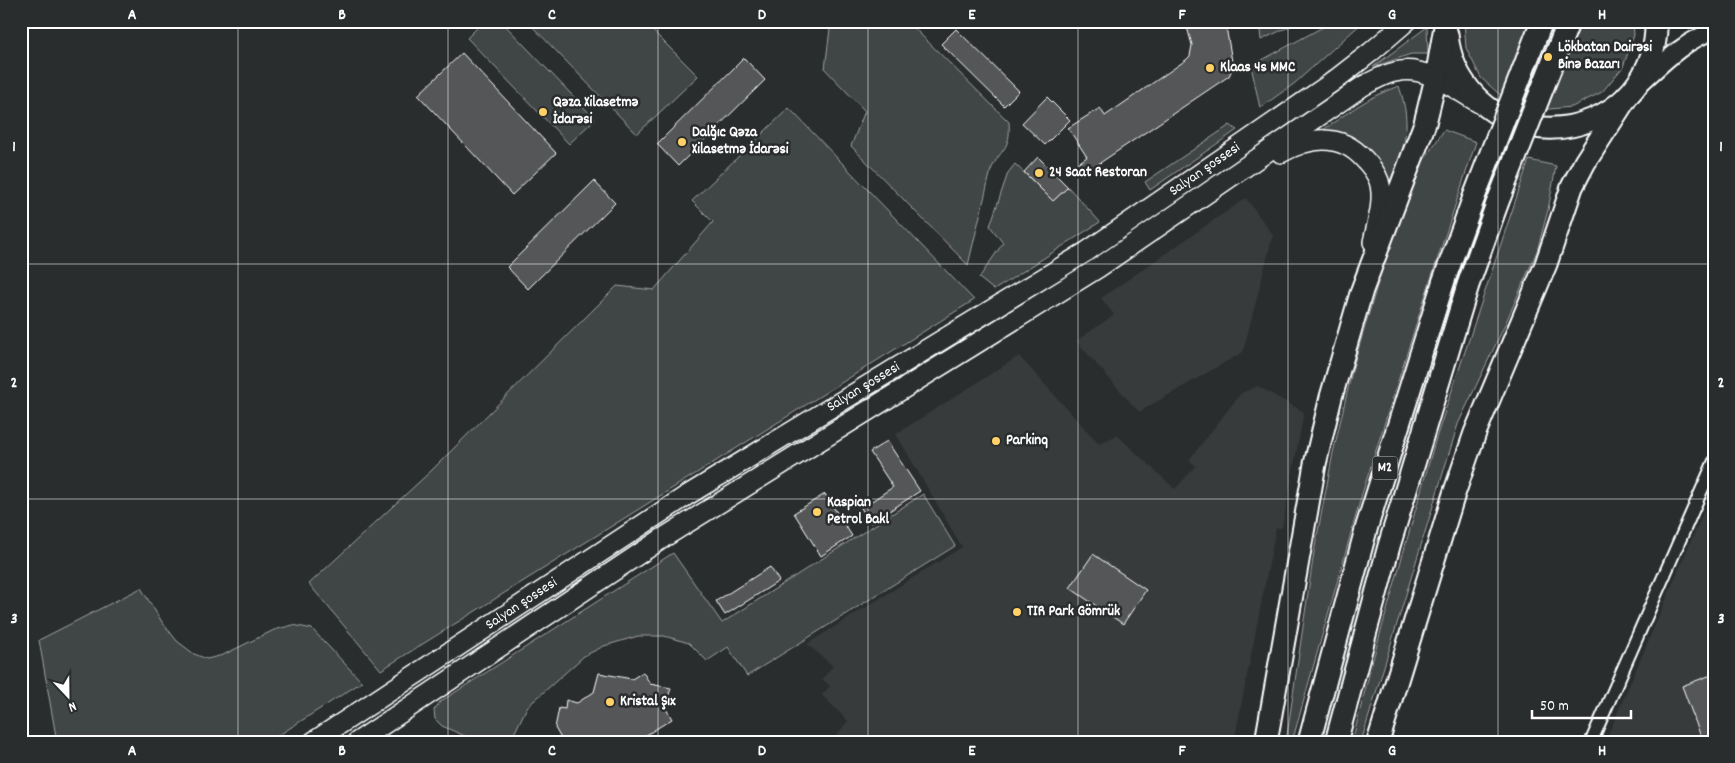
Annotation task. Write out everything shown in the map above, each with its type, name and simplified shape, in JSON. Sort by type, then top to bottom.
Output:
[{"type":"highway","name":"Salyan şossesi","points":[[313,742],[686,496],[1086,252],[1331,83],[1407,21]]},
{"type":"highway","points":[[1362,290],[1422,132],[1436,78],[1446,21]]},
{"type":"highway","points":[[1446,21],[1450,53],[1462,79],[1480,101],[1500,116]]},
{"type":"highway","name":"M2","points":[[1309,742],[1367,526],[1444,280],[1542,21]]},
{"type":"highway","name":"M2","points":[[1336,742],[1389,546],[1468,285],[1497,204],[1569,21]]},
{"type":"highway","points":[[1378,742],[1451,502],[1475,433],[1546,264],[1572,187],[1585,162],[1641,78],[1650,59],[1655,38],[1656,21]]},
{"type":"highway","points":[[1210,193],[1344,98],[1393,72],[1406,70],[1420,72],[1436,78],[1500,116],[1524,125],[1542,128],[1562,128],[1598,118],[1619,104],[1628,95]]},
{"type":"highway","points":[[1210,193],[1291,147],[1309,141],[1325,139],[1341,142],[1357,151],[1370,165],[1379,181],[1381,196],[1362,290],[1331,397],[1315,464],[1266,742]]},
{"type":"highway","name":"Salyan şossesi","points":[[357,742],[663,538],[1098,268],[1210,193]]},
{"type":"main road","points":[[1628,95],[1681,48],[1714,31]]},
{"type":"street","points":[[1591,742],[1714,462]]},
{"type":"shaded area","points":[[484,21],[501,21],[595,119],[569,144],[467,38]]},
{"type":"shaded area","points":[[527,21],[643,21],[698,76],[637,134]]},
{"type":"shaded area","points":[[831,21],[907,21],[1009,122],[1007,144],[991,170],[968,265],[851,146],[865,111],[825,69]]},
{"type":"shaded area","points":[[1259,21],[1301,21],[1261,40]]},
{"type":"shaded area","points":[[1334,21],[1364,21],[1295,83],[1260,108],[1251,66]]},
{"type":"shaded area","name":"Lökbatan Dairəsi Binə Bazarı","points":[[1464,21],[1633,21],[1634,35],[1623,67],[1602,92],[1572,107],[1538,110],[1506,100],[1481,78],[1466,48]]},
{"type":"shaded area","points":[[1427,27],[1428,54],[1411,54],[1373,67]]},
{"type":"shaded area","points":[[1399,86],[1406,125],[1403,147],[1391,185],[1373,155],[1360,142],[1344,134],[1320,132],[1368,100]]},
{"type":"shaded area","points":[[789,108],[974,300],[381,670],[309,584],[432,470],[617,286],[654,290],[713,222],[692,201]]},
{"type":"shaded area","points":[[1230,125],[1237,130],[1150,190],[1145,182]]},
{"type":"shaded area","points":[[1444,130],[1476,142],[1362,494],[1292,742],[1286,742],[1314,552],[1333,453],[1353,367],[1385,259],[1418,169]]},
{"type":"shaded area","points":[[1529,160],[1556,166],[1548,210],[1537,251],[1458,424],[1361,742],[1352,742],[1373,659],[1436,438]]},
{"type":"shaded area","points":[[1015,164],[1053,201],[1068,187],[1100,222],[994,290],[979,278],[1003,243],[990,226],[1008,173]]},
{"type":"shaded area","points":[[1246,198],[1273,235],[1243,352],[1139,412],[1076,341],[1114,315],[1101,298]]},
{"type":"shaded area","points":[[1019,356],[1099,444],[1117,435],[1175,489],[1196,466],[1189,460],[1241,393],[1258,386],[1304,412],[1282,528],[1276,528],[1234,742],[831,742],[848,721],[822,695],[830,686],[822,679],[833,666],[807,644],[962,547],[896,434]]},
{"type":"shaded area","points":[[1714,487],[1714,742],[1605,742]]},
{"type":"shaded area","points":[[923,494],[955,546],[747,676],[728,647],[707,661],[689,643],[664,636],[638,636],[604,646],[584,656],[527,707],[510,742],[479,742],[442,726],[435,719],[434,710],[440,702],[673,553],[722,623]]},
{"type":"shaded area","points":[[141,588],[162,622],[177,641],[194,654],[207,659],[223,655],[274,630],[293,625],[312,629],[362,682],[268,742],[57,742],[39,640]]},
{"type":"building","points":[[1197,21],[1225,21],[1233,67],[1229,76],[1082,175],[1074,166],[1087,157],[1068,128],[1100,108],[1105,116],[1186,60],[1190,56],[1192,45],[1187,27]]},
{"type":"building","points":[[956,29],[1019,91],[1004,106],[941,44]]},
{"type":"building","points":[[462,53],[556,153],[512,195],[418,95]]},
{"type":"building","points":[[744,58],[765,80],[678,166],[657,144]]},
{"type":"building","points":[[1047,97],[1070,120],[1045,145],[1022,123]]},
{"type":"building","points":[[1038,157],[1068,187],[1053,201],[1024,172]]},
{"type":"building","points":[[594,181],[615,203],[528,289],[507,267]]},
{"type":"building","points":[[887,441],[920,491],[871,523],[861,508],[893,487],[870,452]]},
{"type":"building","points":[[825,494],[852,536],[821,556],[794,513]]},
{"type":"building","points":[[1093,554],[1146,590],[1123,624],[1070,588]]},
{"type":"building","points":[[770,567],[779,581],[725,615],[716,601]]},
{"type":"building","points":[[643,672],[650,684],[671,688],[665,707],[672,719],[635,742],[563,742],[555,728],[559,708],[565,709],[566,700],[577,703],[594,692],[599,673],[632,679]]},
{"type":"building","points":[[1714,674],[1714,742],[1703,742],[1682,686]]},
{"type":"place","name":"Lökbatan Dairəsi Binə Bazarı","points":[[1548,57]]},
{"type":"place","name":"Klaas 4s MMC","points":[[1210,68]]},
{"type":"place","name":"Qəza Xilasetmə İdarəsi","points":[[543,112]]},
{"type":"place","name":"Dalğıc Qəza Xilasetmə İdarəsi","points":[[682,142]]},
{"type":"place","name":"24 Saat Restoran","points":[[1039,173]]},
{"type":"place","name":"Parkinq","points":[[996,441]]},
{"type":"place","name":"Kaspian Petrol Bakl","points":[[817,512]]},
{"type":"place","name":"TIR Park Gömrük","points":[[1017,612]]},
{"type":"place","name":"Kristal Şıx","points":[[610,702]]}]
